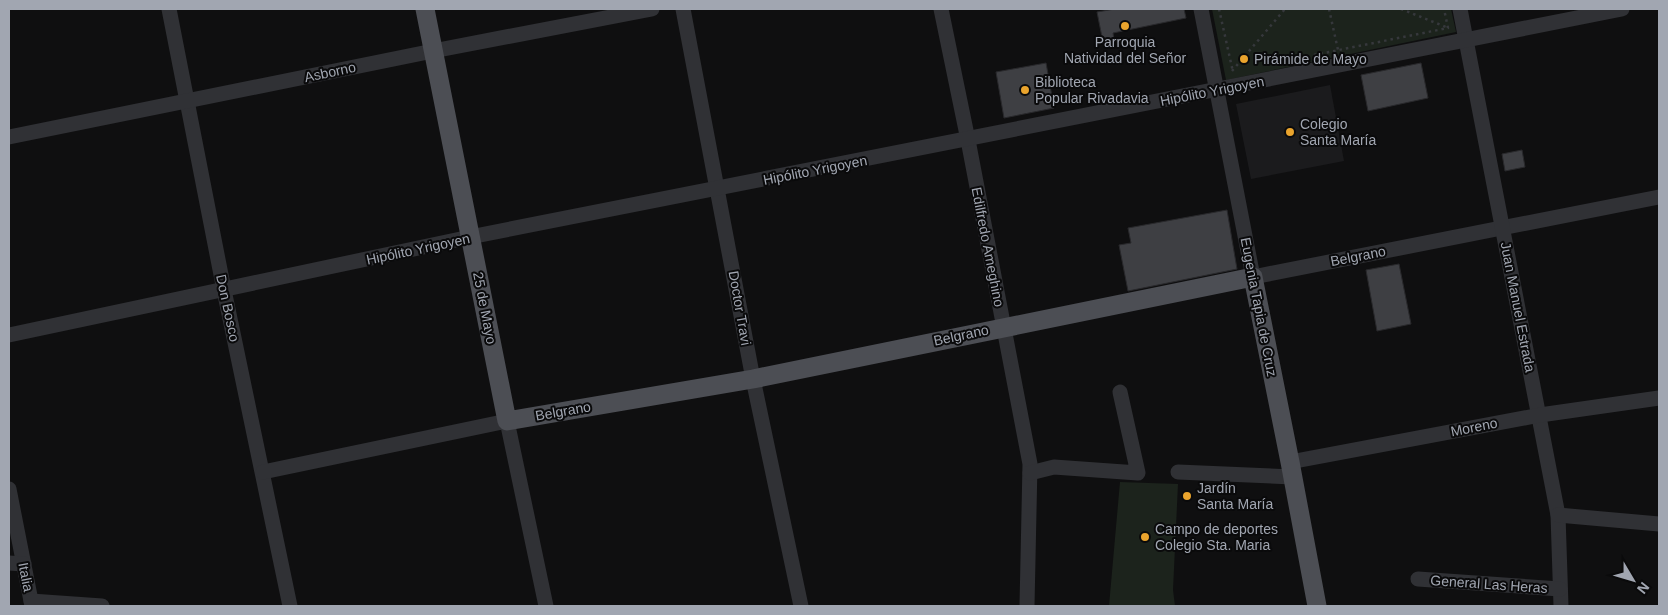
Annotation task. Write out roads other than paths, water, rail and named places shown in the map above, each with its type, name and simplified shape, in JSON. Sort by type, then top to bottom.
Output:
[{"type":"main road","name":"25 de Mayo","points":[[425,9],[508,421]]},
{"type":"main road","name":"Belgrano","points":[[508,421],[753,379],[1003,326],[1252,277]]},
{"type":"main road","name":"Eugenia Tapia de Cruz","points":[[1252,277],[1292,469],[1317,606]]},
{"type":"street","name":"Don Bosco","points":[[169,9],[224,290],[290,606]]},
{"type":"street","name":"Asborno","points":[[9,138],[433,50],[652,9]]},
{"type":"street","name":"Doctor Travi","points":[[683,9],[753,379],[801,606]]},
{"type":"street","name":"Edilfredo Ameghino","points":[[941,9],[968,140],[1030,473],[1027,606]]},
{"type":"street","name":"Eugenia Tapia de Cruz","points":[[1201,9],[1252,277]]},
{"type":"street","name":"Juan Manuel Estrada","points":[[1460,9],[1558,515],[1561,606]]},
{"type":"street","name":"Hipólito Yrigoyen","points":[[9,334],[470,237],[968,140],[1622,9]]},
{"type":"street","name":"Belgrano","points":[[1252,277],[1503,226],[1659,197]]},
{"type":"street","points":[[1030,473],[1054,467],[1138,473],[1120,392]]},
{"type":"street","name":"Moreno","points":[[1178,472],[1292,469],[1540,415],[1659,398]]},
{"type":"street","name":"Belgrano","points":[[263,472],[508,421]]},
{"type":"street","name":"25 de Mayo","points":[[508,421],[546,606]]},
{"type":"street","name":"Italia","points":[[9,489],[16,564],[32,604]]},
{"type":"street","points":[[1558,515],[1659,524]]},
{"type":"street","name":"General Las Heras","points":[[1418,579],[1560,589]]},
{"type":"street","points":[[32,604],[102,606]]},
{"type":"place","name":"Parroquia Natividad del Señor","points":[[1125,26]]},
{"type":"place","name":"Pirámide de Mayo","points":[[1244,59]]},
{"type":"place","name":"Biblioteca Popular Rivadavia","points":[[1025,90]]},
{"type":"place","name":"Colegio Santa María","points":[[1290,132]]},
{"type":"place","name":"Jardín Santa María","points":[[1187,496]]},
{"type":"place","name":"Campo de deportes Colegio Sta. Maria","points":[[1145,537]]}]
